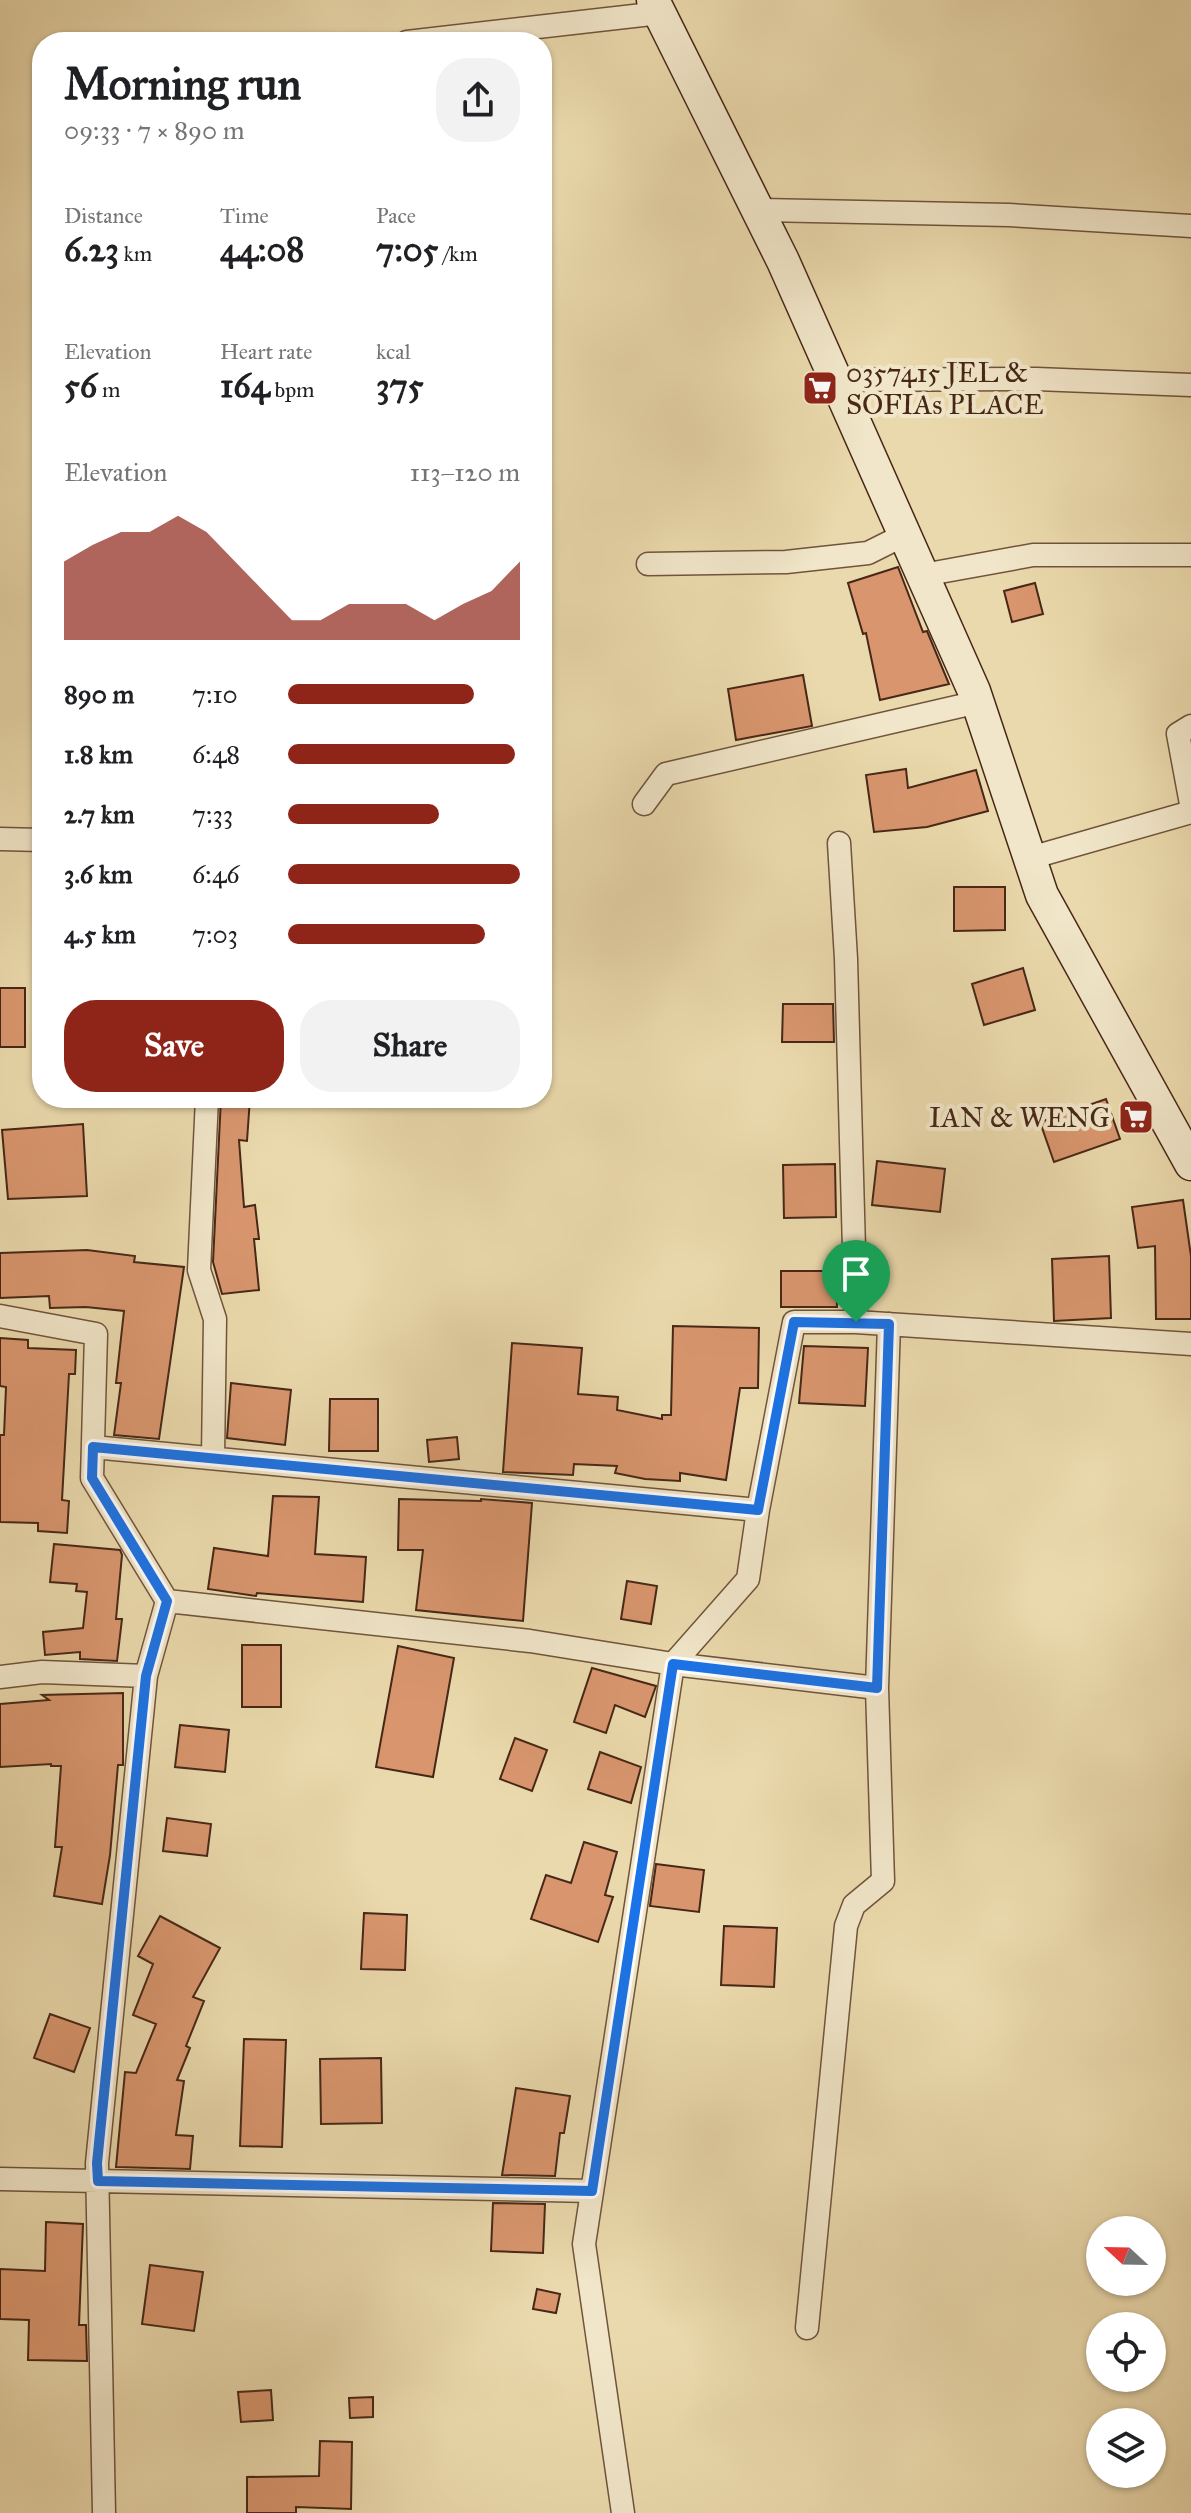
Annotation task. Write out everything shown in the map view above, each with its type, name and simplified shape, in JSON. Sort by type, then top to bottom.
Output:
[{"type":"street","points":[[476,32],[656,6],[757,210],[923,575],[978,702],[1042,895],[1191,1164]]},
{"type":"street","points":[[757,210],[1009,215],[1191,226]]},
{"type":"street","points":[[835,380],[1036,379],[1191,385]]},
{"type":"street","points":[[648,564],[786,562],[854,555],[868,553],[904,535]]},
{"type":"street","points":[[923,575],[1033,555],[1191,555]]},
{"type":"street","points":[[644,804],[666,774],[978,702]]},
{"type":"street","points":[[1191,726],[1178,734],[1191,804]]},
{"type":"street","points":[[1030,858],[1191,812]]},
{"type":"street","points":[[0,839],[32,840]]},
{"type":"street","points":[[839,843],[846,959],[856,1322]]},
{"type":"street","points":[[207,1108],[199,1270],[215,1319],[213,1456]]},
{"type":"street","points":[[0,1316],[96,1334],[92,1478],[167,1601],[146,1676],[98,2147],[104,2513]]},
{"type":"street","points":[[623,2513],[584,2244],[673,1664],[748,1579],[794,1322],[856,1322],[1191,1344]]},
{"type":"street","points":[[807,2328],[846,1926],[854,1905],[883,1881],[877,1688],[889,1324]]},
{"type":"street","points":[[93,1447],[758,1510]]},
{"type":"street","points":[[167,1601],[530,1641],[673,1664],[877,1688]]},
{"type":"street","points":[[0,1677],[42,1672],[146,1676]]},
{"type":"street","points":[[0,2179],[592,2191]]},
{"type":"building","points":[[898,567],[923,632],[927,631],[949,684],[880,700],[866,633],[863,634],[848,583]]},
{"type":"building","points":[[1035,583],[1043,614],[1012,622],[1004,591]]},
{"type":"building","points":[[803,675],[812,726],[736,740],[728,689]]},
{"type":"building","points":[[906,769],[908,788],[976,770],[988,811],[927,827],[874,832],[866,775]]},
{"type":"building","points":[[954,887],[1005,887],[1005,930],[954,931]]},
{"type":"building","points":[[1023,968],[1035,1010],[984,1025],[972,984]]},
{"type":"building","points":[[0,988],[25,988],[25,1047],[0,1047]]},
{"type":"building","points":[[783,1004],[833,1004],[834,1042],[782,1042]]},
{"type":"building","points":[[1106,1099],[1120,1139],[1054,1162],[1040,1122]]},
{"type":"building","points":[[221,1108],[249,1108],[247,1141],[239,1140],[244,1207],[255,1205],[259,1239],[254,1239],[259,1290],[222,1294],[213,1262]]},
{"type":"building","points":[[83,1124],[87,1196],[8,1199],[2,1130]]},
{"type":"building","points":[[877,1161],[945,1169],[940,1212],[872,1205]]},
{"type":"building","points":[[835,1164],[836,1217],[784,1218],[783,1165]]},
{"type":"building","points":[[1183,1200],[1191,1256],[1191,1319],[1156,1319],[1155,1246],[1138,1248],[1132,1207]]},
{"type":"building","points":[[87,1250],[135,1256],[134,1262],[184,1267],[159,1439],[114,1435],[121,1383],[116,1383],[124,1311],[86,1307],[50,1308],[49,1296],[0,1298],[0,1253]]},
{"type":"building","points":[[1109,1256],[1111,1318],[1054,1321],[1052,1259]]},
{"type":"building","points":[[781,1271],[836,1271],[837,1307],[781,1307]]},
{"type":"building","points":[[673,1326],[759,1328],[758,1388],[740,1388],[726,1480],[680,1473],[680,1481],[645,1479],[615,1473],[617,1466],[574,1464],[573,1475],[503,1472],[512,1343],[582,1348],[578,1394],[618,1397],[617,1410],[662,1419],[662,1415],[671,1415]]},
{"type":"building","points":[[0,1338],[28,1340],[28,1348],[76,1350],[75,1374],[69,1374],[62,1500],[69,1501],[67,1533],[38,1531],[38,1523],[0,1522],[0,1435],[4,1435],[6,1387],[0,1386]]},
{"type":"building","points":[[804,1346],[868,1348],[865,1406],[799,1403]]},
{"type":"building","points":[[231,1383],[291,1390],[285,1445],[227,1438]]},
{"type":"building","points":[[330,1399],[378,1399],[378,1451],[329,1451]]},
{"type":"building","points":[[457,1437],[459,1459],[429,1462],[427,1440]]},
{"type":"building","points":[[273,1496],[319,1497],[315,1554],[366,1557],[363,1602],[257,1593],[256,1596],[208,1589],[214,1548],[268,1556]]},
{"type":"building","points":[[399,1499],[481,1499],[532,1503],[523,1621],[416,1610],[423,1550],[398,1550]]},
{"type":"building","points":[[54,1544],[120,1550],[116,1619],[122,1619],[117,1661],[80,1659],[80,1652],[45,1655],[43,1632],[83,1628],[87,1592],[76,1591],[77,1584],[50,1582]]},
{"type":"building","points":[[627,1581],[657,1586],[651,1624],[621,1619]]},
{"type":"building","points":[[242,1645],[281,1645],[281,1707],[242,1707]]},
{"type":"building","points":[[398,1646],[454,1658],[433,1777],[376,1767]]},
{"type":"building","points":[[592,1668],[656,1686],[645,1717],[615,1705],[606,1733],[574,1722]]},
{"type":"building","points":[[123,1693],[123,1765],[118,1765],[102,1904],[54,1896],[62,1847],[55,1847],[61,1766],[0,1767],[0,1704],[49,1700],[42,1695]]},
{"type":"building","points":[[180,1725],[229,1730],[225,1772],[175,1767]]},
{"type":"building","points":[[515,1738],[547,1750],[532,1791],[500,1779]]},
{"type":"building","points":[[600,1752],[641,1767],[631,1803],[588,1789]]},
{"type":"building","points":[[167,1818],[211,1824],[207,1856],[163,1851]]},
{"type":"building","points":[[584,1842],[617,1852],[605,1895],[613,1897],[598,1942],[531,1919],[546,1875],[571,1883]]},
{"type":"building","points":[[656,1864],[704,1870],[699,1912],[650,1906]]},
{"type":"building","points":[[364,1913],[407,1915],[405,1970],[361,1969]]},
{"type":"building","points":[[160,1916],[220,1948],[193,1997],[204,2001],[186,2046],[190,2048],[177,2080],[184,2081],[176,2135],[193,2136],[190,2169],[116,2167],[125,2072],[136,2073],[156,2024],[133,2015],[153,1964],[138,1956]]},
{"type":"building","points":[[724,1926],[777,1928],[774,1987],[721,1985]]},
{"type":"building","points":[[50,2014],[90,2028],[74,2072],[34,2058]]},
{"type":"building","points":[[244,2039],[286,2040],[282,2147],[240,2146]]},
{"type":"building","points":[[381,2058],[382,2123],[321,2124],[320,2059]]},
{"type":"building","points":[[516,2088],[570,2096],[564,2133],[560,2133],[555,2176],[502,2175]]},
{"type":"building","points":[[493,2203],[545,2204],[543,2253],[491,2251]]},
{"type":"building","points":[[46,2222],[83,2224],[79,2325],[86,2325],[87,2361],[28,2360],[29,2320],[0,2319],[0,2269],[45,2271]]},
{"type":"building","points":[[150,2265],[203,2272],[194,2331],[142,2324]]},
{"type":"building","points":[[537,2289],[560,2294],[556,2313],[533,2309]]},
{"type":"building","points":[[271,2390],[273,2420],[241,2422],[238,2392]]},
{"type":"building","points":[[373,2397],[373,2417],[350,2418],[349,2398]]},
{"type":"building","points":[[320,2441],[352,2442],[351,2509],[296,2507],[296,2513],[247,2513],[247,2477],[319,2476]]},
{"type":"place","name":"0357415 JEL & SOFIAs PLACE","points":[[820,388]]},
{"type":"place","name":"IAN & WENG","points":[[1136,1117]]},
{"type":"route","points":[[794,1322],[856,1322],[889,1324],[877,1688],[673,1664],[592,2191],[98,2181],[97,2163],[146,1676],[167,1601],[92,1478],[93,1447],[758,1510],[794,1322]]}]
